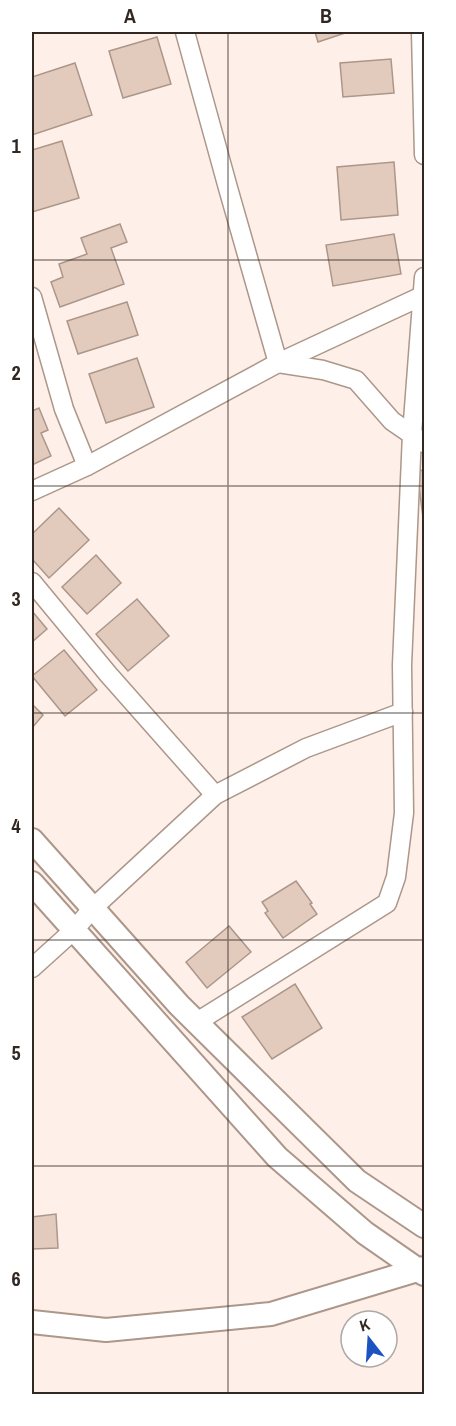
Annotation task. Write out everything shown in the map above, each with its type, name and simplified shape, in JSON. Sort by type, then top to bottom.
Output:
[{"type":"street","points":[[185,32],[278,363]]},
{"type":"street","points":[[421,32],[424,155]]},
{"type":"street","points":[[197,1022],[387,903],[396,877],[405,813],[402,665],[418,439],[424,277]]},
{"type":"street","points":[[32,491],[87,466],[278,363],[422,296]]},
{"type":"street","points":[[32,297],[64,410],[87,466]]},
{"type":"street","points":[[278,363],[323,370],[356,380],[392,421],[418,439]]},
{"type":"street","points":[[32,582],[108,674],[215,795]]},
{"type":"street","points":[[32,968],[215,795],[306,748],[403,712]]},
{"type":"street","points":[[32,840],[197,1022],[357,1181],[424,1226]]},
{"type":"street","points":[[32,883],[277,1157],[365,1233],[423,1271]]},
{"type":"street","points":[[32,1322],[106,1330],[271,1314],[423,1271]]},
{"type":"building","points":[[315,32],[348,32],[318,42]]},
{"type":"building","points":[[157,37],[171,84],[123,98],[109,51]]},
{"type":"building","points":[[391,59],[394,93],[343,97],[340,63]]},
{"type":"building","points":[[75,63],[92,115],[32,135],[32,77]]},
{"type":"building","points":[[62,141],[79,198],[32,212],[32,150]]},
{"type":"building","points":[[394,162],[398,215],[341,220],[337,167]]},
{"type":"building","points":[[120,224],[127,242],[111,248],[124,284],[60,307],[51,282],[63,277],[59,264],[87,254],[81,238]]},
{"type":"building","points":[[394,234],[401,274],[333,286],[326,245]]},
{"type":"building","points":[[127,302],[138,335],[78,354],[67,321]]},
{"type":"building","points":[[137,358],[154,407],[106,423],[89,374]]},
{"type":"building","points":[[39,408],[48,430],[41,433],[51,456],[32,465],[32,411]]},
{"type":"building","points":[[424,470],[424,525],[417,471]]},
{"type":"building","points":[[59,508],[89,540],[49,578],[32,559],[32,534]]},
{"type":"building","points":[[96,555],[121,583],[87,614],[62,587]]},
{"type":"building","points":[[137,599],[169,636],[128,671],[96,634]]},
{"type":"building","points":[[32,611],[47,629],[32,642]]},
{"type":"building","points":[[64,650],[97,690],[65,716],[32,676]]},
{"type":"building","points":[[32,704],[43,715],[32,728]]},
{"type":"building","points":[[296,881],[317,914],[283,938],[265,913],[268,911],[262,902]]},
{"type":"building","points":[[229,926],[251,952],[207,988],[186,962]]},
{"type":"building","points":[[295,984],[322,1028],[272,1059],[242,1017]]},
{"type":"building","points":[[56,1214],[58,1248],[32,1249],[32,1217]]}]
